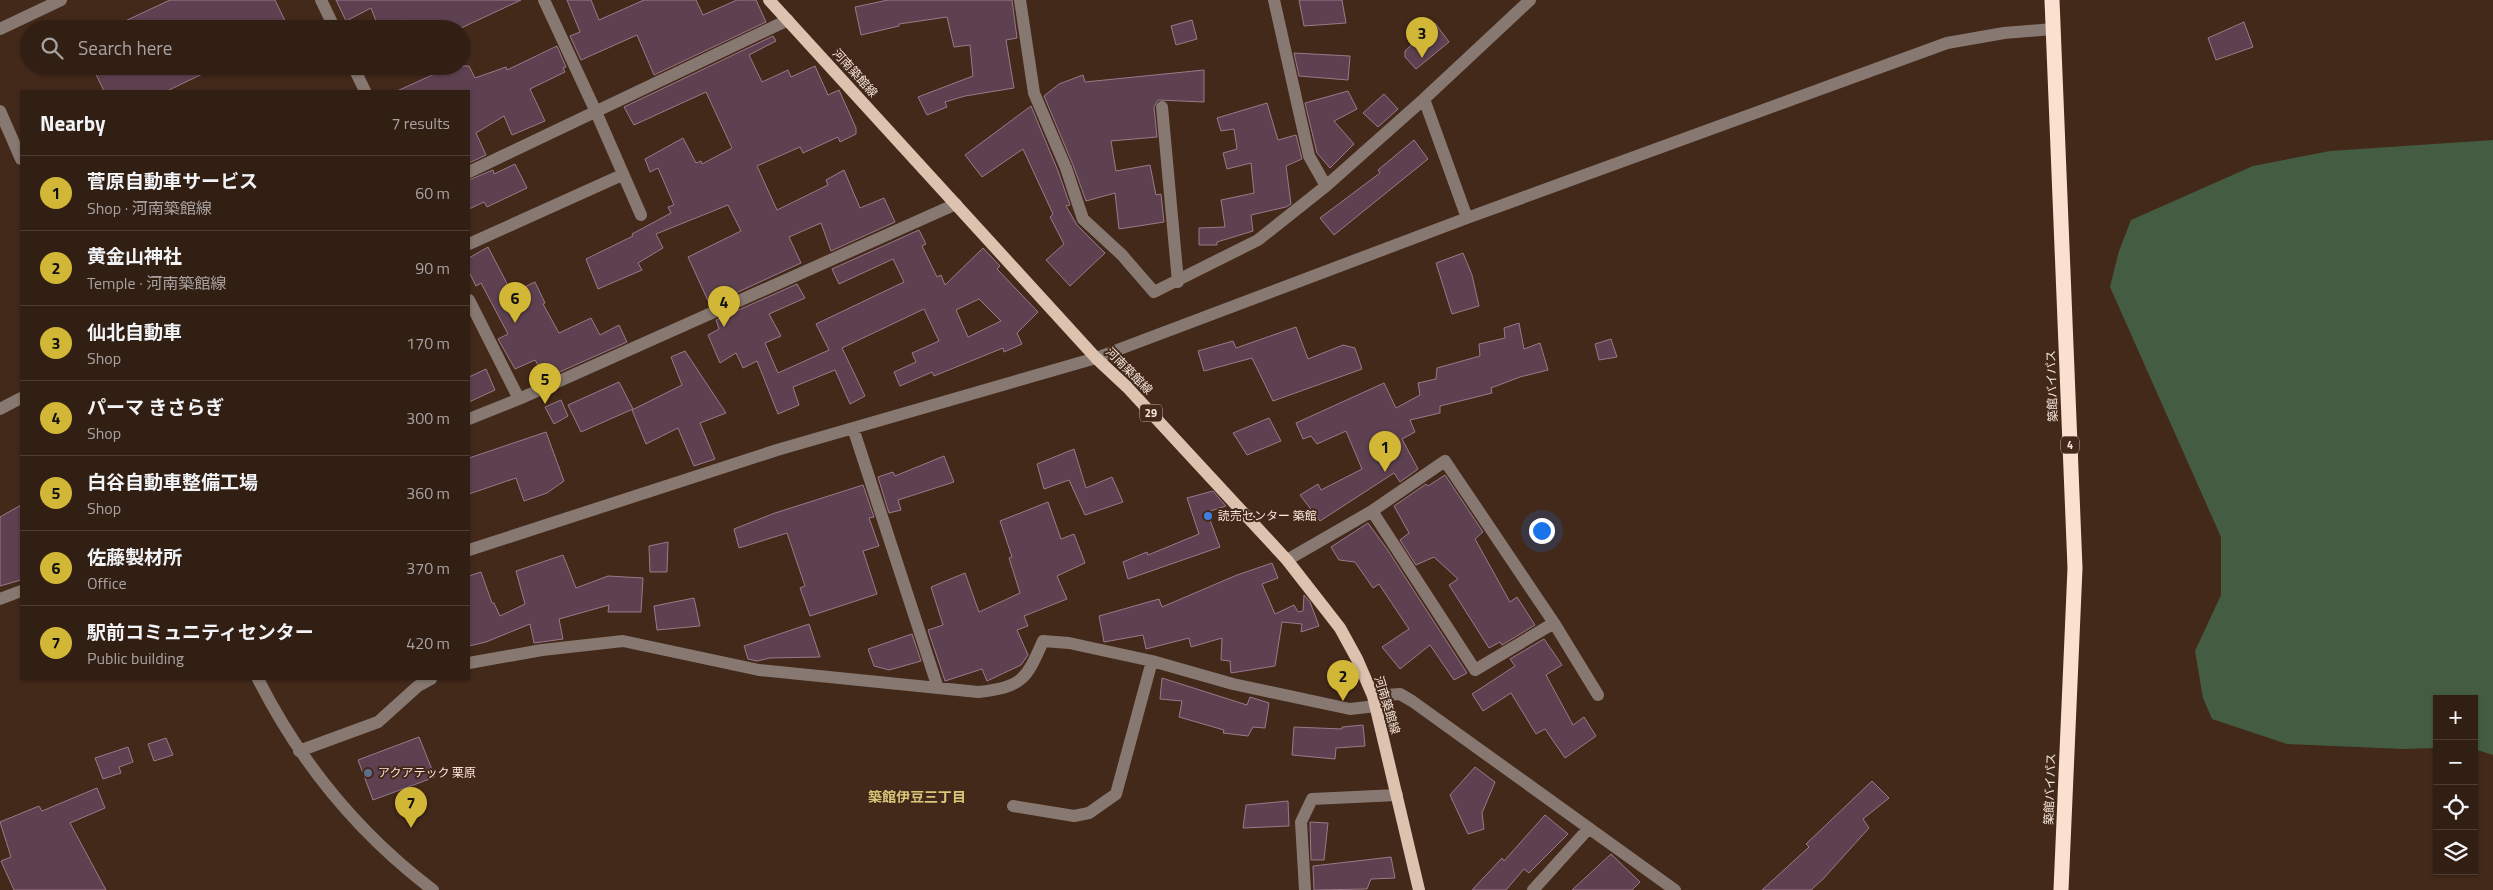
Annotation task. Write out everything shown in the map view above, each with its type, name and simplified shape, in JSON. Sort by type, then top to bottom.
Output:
[{"type":"highway","name":"築館バイパス","points":[[2052,0],[2075,568],[2061,890]]},
{"type":"main road","name":"河南築館線","points":[[769,0],[1096,358],[1127,387],[1287,560],[1340,628],[1357,659],[1375,701],[1419,890]]},
{"type":"street","points":[[0,29],[61,0]]},
{"type":"street","points":[[321,0],[331,20]]},
{"type":"street","points":[[544,0],[641,215]]},
{"type":"street","points":[[1020,0],[1034,93],[1066,168],[1083,219],[1122,255],[1154,292],[1178,282],[1258,240],[1326,186],[1424,99],[1530,0]]},
{"type":"street","points":[[1274,0],[1309,156],[1326,186]]},
{"type":"street","points":[[470,172],[788,20]]},
{"type":"street","points":[[470,550],[777,450],[1096,358],[1467,218],[1947,43],[2004,33],[2053,28]]},
{"type":"street","points":[[357,75],[365,90]]},
{"type":"street","points":[[1424,99],[1467,218]]},
{"type":"street","points":[[1162,107],[1178,282]]},
{"type":"street","points":[[0,111],[20,157]]},
{"type":"street","points":[[470,244],[622,175]]},
{"type":"street","points":[[470,419],[519,399],[956,204]]},
{"type":"street","points":[[470,302],[519,399]]},
{"type":"street","points":[[0,409],[20,399]]},
{"type":"street","points":[[853,428],[938,688]]},
{"type":"street","points":[[1287,560],[1372,511],[1445,460],[1554,623],[1598,695]]},
{"type":"street","points":[[1372,511],[1475,670],[1554,623]]},
{"type":"street","points":[[0,599],[20,592]]},
{"type":"street","points":[[470,662],[542,650],[623,641],[760,670],[978,692],[1006,689],[1030,672],[1043,641],[1069,643],[1152,661],[1233,684],[1350,709],[1400,694],[1412,700],[1675,890]]},
{"type":"street","points":[[1013,806],[1074,816],[1089,813],[1116,794],[1152,661]]},
{"type":"street","points":[[259,680],[277,716],[299,751],[342,805],[396,862],[433,890]]},
{"type":"street","points":[[299,751],[378,722],[418,686],[429,680]]},
{"type":"street","points":[[1305,890],[1301,822],[1312,799],[1397,795]]},
{"type":"street","points":[[1533,890],[1589,828]]},
{"type":"green space","points":[[2493,140],[2493,755],[2478,750],[2478,695],[2433,695],[2433,748],[2404,749],[2287,744],[2212,719],[2203,698],[2195,651],[2221,595],[2221,537],[2110,287],[2119,251],[2131,220],[2253,166],[2330,151]]},
{"type":"building","points":[[170,0],[275,0],[285,20],[127,20]]},
{"type":"building","points":[[336,0],[521,0],[470,24],[470,20],[376,20],[371,8],[346,20]]},
{"type":"building","points":[[567,0],[591,0],[599,20],[644,0],[696,0],[703,15],[737,0],[756,0],[766,22],[654,75],[637,35],[581,60],[570,36],[580,32]]},
{"type":"building","points":[[888,0],[1012,0],[1017,38],[1006,40],[1014,88],[965,96],[945,102],[947,107],[927,115],[918,97],[973,76],[970,45],[954,47],[947,17],[899,24],[899,26],[861,35],[855,7]]},
{"type":"building","points":[[1299,0],[1342,0],[1346,23],[1304,26]]},
{"type":"building","points":[[1192,20],[1197,39],[1176,45],[1171,26]]},
{"type":"building","points":[[2244,22],[2253,47],[2216,60],[2208,38]]},
{"type":"building","points":[[1435,23],[1449,42],[1416,69],[1405,57],[1405,51]]},
{"type":"building","points":[[773,36],[776,41],[749,55],[762,82],[788,70],[791,77],[815,66],[828,95],[839,90],[856,128],[856,134],[840,142],[838,137],[803,153],[800,147],[757,166],[777,210],[828,185],[826,180],[844,170],[860,208],[884,198],[895,222],[831,251],[821,223],[789,237],[801,263],[710,305],[688,257],[741,231],[728,205],[656,234],[663,248],[638,263],[642,270],[598,289],[586,259],[633,236],[632,234],[671,213],[668,207],[674,205],[658,168],[650,172],[645,159],[683,138],[696,163],[701,161],[702,164],[732,148],[706,92],[634,125],[624,107]]},
{"type":"building","points":[[557,46],[566,67],[563,68],[565,72],[530,89],[545,121],[512,135],[504,116],[476,133],[486,155],[470,163],[470,90],[399,90],[432,75],[470,75],[470,68],[475,78],[506,67],[507,70]]},
{"type":"building","points":[[1294,53],[1350,56],[1348,80],[1299,76]]},
{"type":"building","points":[[1204,70],[1204,102],[1158,100],[1154,107],[1157,137],[1111,141],[1116,171],[1150,165],[1156,195],[1161,194],[1164,222],[1119,229],[1115,193],[1086,201],[1044,96],[1059,84],[1083,75],[1085,82]]},
{"type":"building","points":[[96,75],[200,75],[169,90],[104,90]]},
{"type":"building","points":[[1348,91],[1357,109],[1334,121],[1354,144],[1330,168],[1317,153],[1305,103]]},
{"type":"building","points":[[1384,94],[1398,109],[1378,127],[1363,113]]},
{"type":"building","points":[[1267,103],[1278,140],[1296,135],[1302,159],[1286,166],[1291,204],[1286,207],[1251,215],[1253,231],[1217,242],[1217,245],[1199,245],[1199,228],[1225,227],[1221,200],[1254,193],[1251,163],[1227,169],[1223,153],[1237,149],[1234,129],[1221,131],[1217,118]]},
{"type":"building","points":[[1031,106],[1070,205],[1066,206],[1077,225],[1105,253],[1070,286],[1046,260],[1064,244],[1050,217],[1053,214],[1023,149],[982,177],[965,155]]},
{"type":"building","points":[[1414,140],[1428,159],[1334,235],[1320,218],[1380,173],[1378,170]]},
{"type":"building","points":[[515,164],[527,188],[487,207],[484,202],[470,209],[470,180],[493,170],[494,174]]},
{"type":"building","points":[[919,230],[926,244],[922,246],[937,277],[941,275],[945,285],[983,248],[1000,266],[997,269],[1038,312],[1017,333],[1022,344],[1004,352],[1003,348],[934,376],[932,372],[900,386],[894,372],[916,362],[912,353],[939,341],[924,309],[842,348],[865,396],[850,404],[835,370],[793,387],[799,405],[778,414],[757,361],[743,368],[736,353],[720,363],[708,335],[719,329],[716,320],[797,284],[805,298],[769,314],[781,336],[765,343],[778,373],[829,350],[816,324],[904,282],[893,259],[839,284],[832,269]],"holes":[[[979,299],[1001,321],[968,337],[956,310]]]},
{"type":"building","points":[[488,247],[512,293],[535,282],[545,303],[543,304],[559,333],[591,318],[600,335],[619,325],[627,342],[546,378],[535,360],[515,369],[498,339],[508,334],[481,283],[476,286],[470,274],[470,257]]},
{"type":"building","points":[[1463,253],[1472,275],[1479,306],[1452,314],[1436,263]]},
{"type":"building","points":[[1519,323],[1524,349],[1540,343],[1548,370],[1520,377],[1491,388],[1492,393],[1440,406],[1440,413],[1410,420],[1415,432],[1402,439],[1418,469],[1400,482],[1394,473],[1320,521],[1300,495],[1318,484],[1321,490],[1362,469],[1346,431],[1317,444],[1311,436],[1303,439],[1296,423],[1384,383],[1396,408],[1420,395],[1418,383],[1436,379],[1437,368],[1480,356],[1479,344],[1505,338],[1504,328]]},
{"type":"building","points":[[1296,327],[1308,359],[1343,345],[1355,348],[1362,369],[1273,401],[1252,358],[1204,371],[1198,351],[1233,341],[1236,348]]},
{"type":"building","points":[[1611,339],[1617,357],[1599,360],[1595,344]]},
{"type":"building","points":[[685,351],[726,413],[700,423],[715,459],[694,466],[678,428],[646,444],[632,410],[682,385],[671,357]]},
{"type":"building","points":[[486,369],[495,390],[470,402],[470,377]]},
{"type":"building","points":[[619,382],[633,409],[581,432],[568,405]]},
{"type":"building","points":[[561,400],[568,416],[554,424],[545,407]]},
{"type":"building","points":[[1269,418],[1281,441],[1247,455],[1233,433]]},
{"type":"building","points":[[546,432],[564,481],[547,493],[524,501],[516,478],[470,494],[470,458]]},
{"type":"building","points":[[1074,449],[1086,488],[1112,477],[1123,502],[1085,515],[1069,480],[1044,489],[1037,464]]},
{"type":"building","points":[[944,456],[954,482],[898,500],[901,510],[889,513],[878,477],[893,472],[895,476]]},
{"type":"building","points":[[1445,475],[1483,532],[1475,539],[1510,602],[1517,597],[1535,625],[1502,645],[1500,642],[1489,648],[1449,585],[1458,579],[1434,557],[1416,565],[1400,540],[1409,533],[1394,506],[1426,484],[1428,486]]},
{"type":"building","points":[[863,485],[874,517],[869,518],[879,546],[863,551],[877,594],[810,616],[800,588],[805,586],[787,533],[739,548],[734,529],[775,513]]},
{"type":"building","points":[[1213,491],[1226,506],[1207,512],[1220,547],[1128,579],[1123,562],[1147,552],[1148,555],[1199,534],[1187,498]]},
{"type":"building","points":[[1048,502],[1061,539],[1074,534],[1085,563],[1057,576],[1067,599],[1024,616],[1028,626],[1017,630],[1028,655],[1021,665],[987,681],[982,669],[945,681],[928,630],[943,625],[931,587],[965,573],[979,612],[1020,593],[1009,558],[1012,557],[1000,521]]},
{"type":"building","points":[[20,506],[20,580],[0,586],[0,517]]},
{"type":"building","points":[[1368,523],[1387,549],[1467,673],[1454,680],[1430,645],[1400,669],[1382,647],[1409,629],[1379,584],[1373,588],[1355,562],[1339,560],[1331,547]]},
{"type":"building","points":[[668,542],[667,572],[650,572],[649,546]]},
{"type":"building","points":[[563,555],[576,588],[608,576],[643,578],[641,612],[608,612],[609,605],[559,619],[563,639],[534,643],[530,624],[486,642],[470,646],[470,576],[481,572],[492,603],[494,603],[500,616],[525,604],[516,571]]},
{"type":"building","points":[[1272,563],[1278,578],[1262,584],[1275,614],[1294,605],[1298,612],[1303,611],[1304,595],[1310,602],[1319,626],[1301,632],[1302,624],[1282,622],[1275,666],[1231,673],[1230,661],[1221,660],[1222,638],[1191,647],[1189,638],[1146,649],[1143,635],[1104,642],[1099,616],[1159,599],[1162,607],[1237,575]]},
{"type":"building","points":[[694,598],[700,626],[657,630],[654,606]]},
{"type":"building","points":[[809,624],[820,657],[770,658],[757,661],[748,659],[744,646]]},
{"type":"building","points":[[912,634],[921,661],[889,670],[874,666],[868,649]]},
{"type":"building","points":[[1544,639],[1562,665],[1546,675],[1573,725],[1584,717],[1596,736],[1565,758],[1545,729],[1536,734],[1511,693],[1483,711],[1472,694],[1515,666],[1510,659]]},
{"type":"building","points":[[1162,678],[1247,705],[1250,697],[1269,703],[1265,728],[1253,727],[1248,736],[1223,733],[1224,730],[1179,717],[1182,701],[1160,699]]},
{"type":"building","points":[[1363,725],[1365,746],[1336,748],[1335,759],[1292,755],[1294,727],[1342,729],[1342,727]]},
{"type":"building","points":[[419,737],[435,777],[373,800],[358,760]]},
{"type":"building","points":[[166,738],[173,755],[154,761],[148,744]]},
{"type":"building","points":[[128,747],[133,762],[119,767],[121,773],[103,779],[95,758]]},
{"type":"building","points":[[1475,767],[1495,782],[1482,813],[1484,829],[1468,834],[1450,795]]},
{"type":"building","points":[[1872,781],[1889,798],[1863,819],[1869,828],[1823,879],[1811,890],[1762,890],[1809,847],[1806,844]]},
{"type":"building","points":[[97,788],[105,808],[70,823],[106,890],[14,890],[1,861],[11,857],[0,822],[39,806],[42,811]]},
{"type":"building","points":[[1288,801],[1289,826],[1243,828],[1246,805]]},
{"type":"building","points":[[1545,815],[1568,834],[1529,873],[1524,869],[1506,890],[1472,890],[1502,858],[1504,861]]},
{"type":"building","points":[[1310,822],[1328,823],[1324,860],[1311,860]]},
{"type":"building","points":[[1611,854],[1640,882],[1632,890],[1572,890]]},
{"type":"building","points":[[1391,857],[1395,878],[1371,879],[1367,889],[1314,890],[1313,866]]},
{"type":"place","name":"仙北自動車","points":[[1422,58]]},
{"type":"place","name":"佐藤製材所","points":[[515,323]]},
{"type":"place","name":"パーマ きさらぎ","points":[[724,327]]},
{"type":"place","name":"白谷自動車整備工場","points":[[545,404]]},
{"type":"place","name":"菅原自動車サービス","points":[[1385,472]]},
{"type":"place","name":"読売センター 築館","points":[[1208,516]]},
{"type":"place","name":"黄金山神社","points":[[1343,701]]},
{"type":"place","name":"アクアテック 栗原","points":[[368,773]]},
{"type":"place","name":"駅前コミュニティセンター","points":[[411,828]]},
{"type":"district","name":"築館伊豆三丁目","points":[[917,797]]}]
